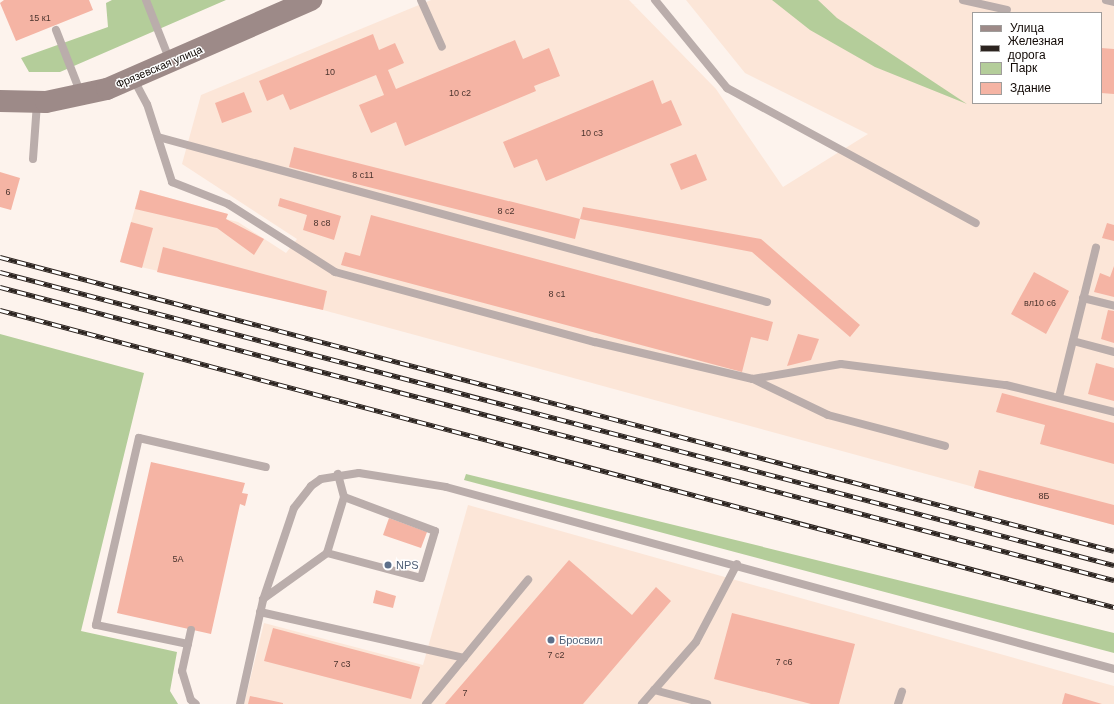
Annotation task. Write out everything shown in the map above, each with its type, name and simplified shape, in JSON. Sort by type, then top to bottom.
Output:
[{"type":"main road","name":"Фрязевская улица","points":[[0,101],[37,103],[82,96],[134,80],[311,0]]},
{"type":"lane","points":[[146,0],[172,63]]},
{"type":"lane","points":[[421,0],[442,48]]},
{"type":"lane","points":[[655,0],[727,88],[976,223]]},
{"type":"lane","points":[[963,0],[1007,10]]},
{"type":"lane","points":[[1106,0],[1114,2]]},
{"type":"lane","points":[[56,30],[82,96]]},
{"type":"lane","points":[[134,80],[147,104],[172,182],[228,204],[334,272],[595,342],[753,379],[828,415],[945,446]]},
{"type":"lane","points":[[33,159],[37,103]]},
{"type":"lane","points":[[158,137],[767,302]]},
{"type":"lane","points":[[1059,397],[1096,247]]},
{"type":"lane","points":[[1084,298],[1114,306]]},
{"type":"lane","points":[[1073,341],[1114,352]]},
{"type":"lane","points":[[753,379],[841,364],[1006,385],[1059,397],[1114,412]]},
{"type":"lane","points":[[188,644],[96,625],[139,438],[266,467]]},
{"type":"lane","points":[[263,600],[327,553],[344,497],[338,474]]},
{"type":"lane","points":[[240,704],[263,600],[294,508],[311,486],[338,474],[392,476],[446,487],[737,564],[1114,670]]},
{"type":"lane","points":[[327,553],[421,578],[435,531],[344,497]]},
{"type":"lane","points":[[642,704],[696,642],[737,564]]},
{"type":"lane","points":[[426,704],[528,580]]},
{"type":"lane","points":[[260,612],[464,658]]},
{"type":"lane","points":[[191,630],[182,671],[192,700],[196,704]]},
{"type":"lane","points":[[654,690],[707,704]]},
{"type":"lane","points":[[898,704],[902,692]]},
{"type":"shaded area","points":[[431,0],[629,0],[716,89],[783,187],[868,134],[745,73],[686,0],[1114,0],[1114,525],[323,310],[120,262],[140,190],[228,214],[226,219],[238,222],[286,253],[297,239],[182,164],[201,95]]},
{"type":"shaded area","points":[[468,505],[1114,686],[1114,704],[244,704],[264,623],[423,665]]},
{"type":"green space","points":[[112,0],[226,0],[60,72],[29,72],[21,58],[108,27],[106,3]]},
{"type":"green space","points":[[772,0],[818,0],[837,18],[967,104],[875,67],[810,30]]},
{"type":"green space","points":[[0,334],[144,373],[81,631],[177,652],[170,691],[178,704],[0,704]]},
{"type":"green space","points":[[466,474],[1114,633],[1114,653],[464,480]]},
{"type":"building","points":[[4,0],[89,0],[93,10],[16,41],[0,3]]},
{"type":"building","points":[[373,34],[379,50],[395,43],[404,63],[388,70],[396,89],[515,40],[523,59],[549,48],[560,76],[534,86],[536,91],[405,146],[396,122],[371,133],[359,105],[384,95],[376,75],[290,110],[283,94],[267,101],[259,81]]},
{"type":"building","points":[[1102,48],[1114,49],[1114,94],[1102,93]]},
{"type":"building","points":[[653,80],[662,104],[671,100],[682,125],[546,181],[537,159],[514,168],[503,142]]},
{"type":"building","points":[[244,92],[252,112],[222,123],[215,103]]},
{"type":"building","points":[[294,147],[580,219],[575,239],[289,167]]},
{"type":"building","points":[[696,154],[707,180],[681,190],[670,164]]},
{"type":"building","points":[[0,172],[20,178],[11,210],[0,207]]},
{"type":"building","points":[[140,190],[228,214],[226,219],[264,239],[254,255],[217,228],[135,209]]},
{"type":"building","points":[[280,198],[341,216],[334,240],[303,230],[307,215],[278,206]]},
{"type":"building","points":[[583,207],[761,239],[860,325],[850,337],[752,252],[580,219]]},
{"type":"building","points":[[371,215],[773,322],[768,341],[751,337],[742,372],[341,265],[345,252],[360,256]]},
{"type":"building","points":[[131,222],[153,228],[142,268],[120,262]]},
{"type":"building","points":[[1107,223],[1114,225],[1114,241],[1102,238]]},
{"type":"building","points":[[163,247],[327,291],[323,310],[157,272]]},
{"type":"building","points":[[1114,266],[1114,297],[1094,292],[1100,273],[1110,277]]},
{"type":"building","points":[[1034,272],[1069,291],[1046,334],[1011,314]]},
{"type":"building","points":[[1108,310],[1114,311],[1114,343],[1101,339]]},
{"type":"building","points":[[798,334],[819,339],[811,360],[787,366]]},
{"type":"building","points":[[1096,363],[1114,368],[1114,401],[1088,394]]},
{"type":"building","points":[[1002,393],[1114,423],[1114,464],[1040,444],[1045,425],[996,412]]},
{"type":"building","points":[[151,462],[245,483],[242,493],[248,494],[245,506],[240,504],[211,634],[117,613]]},
{"type":"building","points":[[979,470],[1114,505],[1114,525],[974,488]]},
{"type":"building","points":[[389,518],[427,532],[421,548],[383,535]]},
{"type":"building","points":[[569,560],[632,615],[656,587],[671,601],[583,704],[445,704]]},
{"type":"building","points":[[376,590],[396,596],[393,608],[373,603]]},
{"type":"building","points":[[732,613],[855,644],[839,704],[811,704],[714,679]]},
{"type":"building","points":[[273,628],[420,667],[411,699],[264,661]]},
{"type":"building","points":[[1065,693],[1102,704],[1062,704]]},
{"type":"building","points":[[250,696],[283,703],[283,704],[248,704]]},
{"type":"railway","points":[[0,257],[1114,551]]},
{"type":"railway","points":[[0,272],[1114,565]]},
{"type":"railway","points":[[0,287],[1114,580]]},
{"type":"railway","points":[[0,310],[1114,607]]},
{"type":"place","name":"NPS","points":[[388,565]]},
{"type":"place","name":"Бросвил","points":[[551,640]]}]
